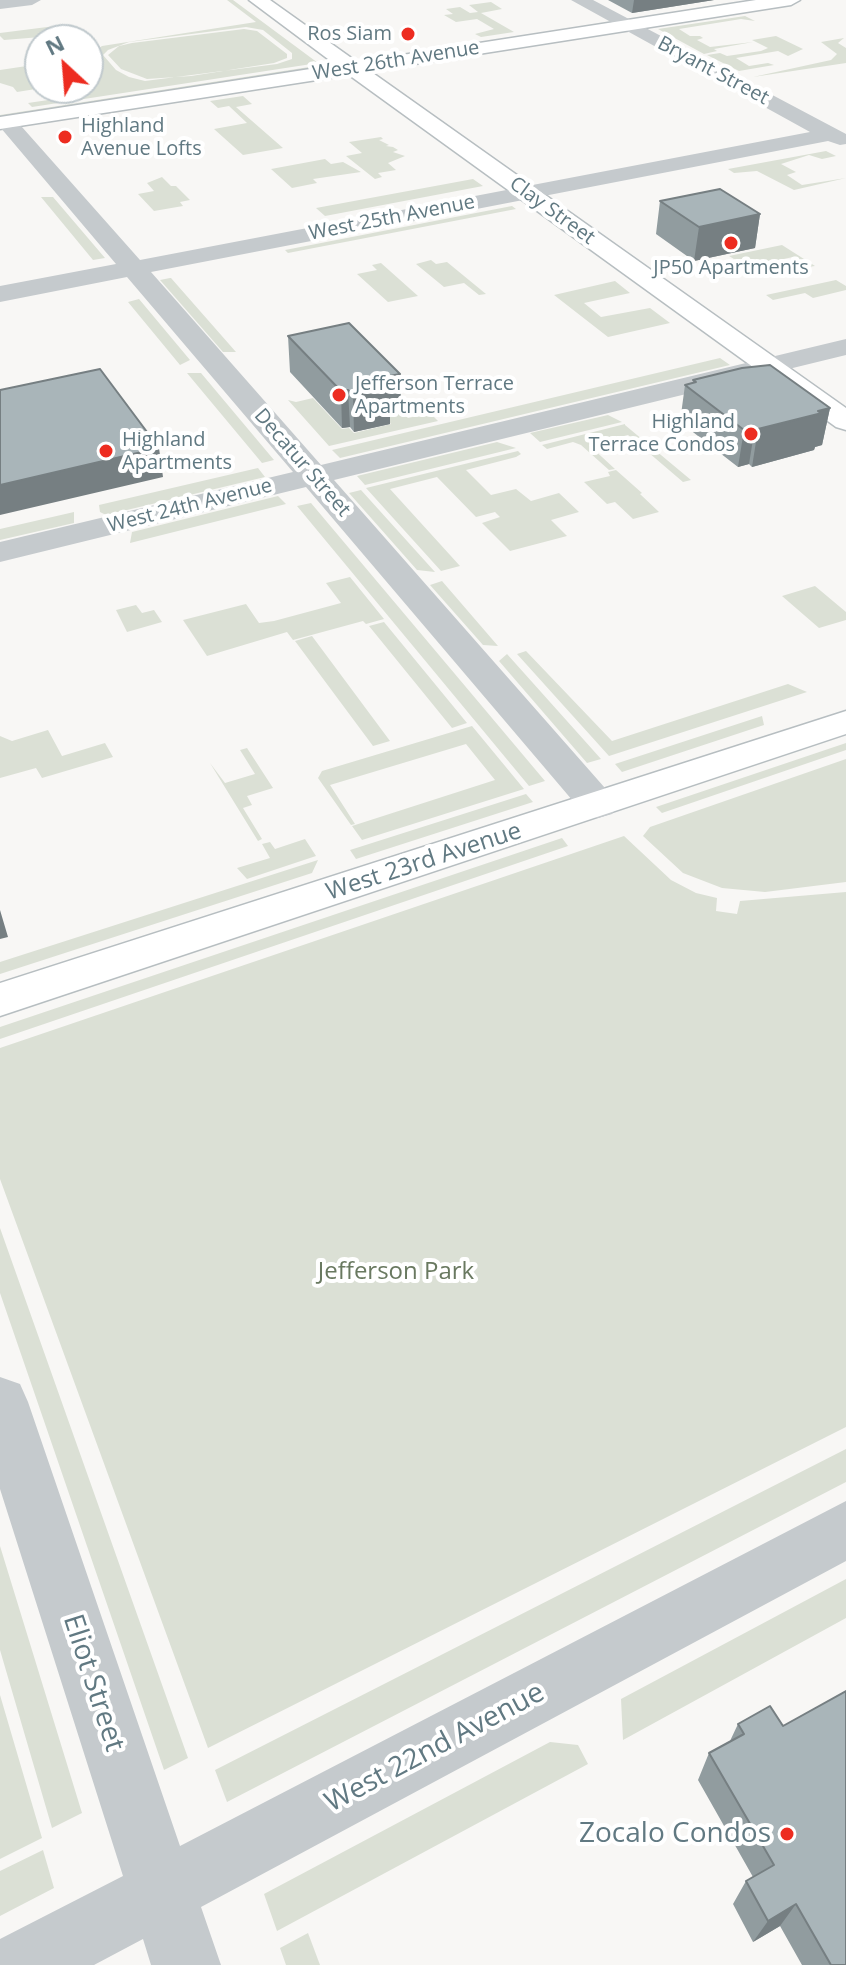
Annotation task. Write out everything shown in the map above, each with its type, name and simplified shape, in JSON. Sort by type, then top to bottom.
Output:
[{"type":"street","points":[[0,4],[32,0]]},
{"type":"street","name":"Clay Street","points":[[258,0],[846,421]]},
{"type":"street","name":"Bryant Street","points":[[580,0],[838,138]]},
{"type":"street","name":"West 26th Avenue","points":[[3,122],[791,0]]},
{"type":"street","name":"Decatur Street","points":[[3,122],[134,268],[598,805]]},
{"type":"street","name":"West 25th Avenue","points":[[0,294],[527,192],[838,138]]},
{"type":"street","name":"West 24th Avenue","points":[[0,552],[846,347]]},
{"type":"street","name":"West 23rd Avenue","points":[[0,1000],[846,722]]},
{"type":"street","name":"Eliot Street","points":[[0,1402],[186,1965]]},
{"type":"street","name":"West 22nd Avenue","points":[[23,1965],[846,1530]]},
{"type":"green space","points":[[227,0],[233,0],[318,63],[104,96],[104,56],[116,70],[145,81],[277,64],[292,59],[292,53],[263,30],[246,27],[129,42],[104,54],[104,46],[256,22]]},
{"type":"green space","points":[[491,2],[502,9],[481,13],[514,32],[481,37],[475,34],[494,29],[477,19],[456,22],[444,15],[453,14],[446,9],[460,7],[470,13],[478,12],[469,5]]},
{"type":"green space","points":[[745,16],[755,21],[741,19],[679,29],[690,36],[700,36],[703,38],[697,40],[710,47],[753,42],[714,49],[717,51],[704,54],[658,29]]},
{"type":"green space","points":[[244,29],[257,31],[287,54],[287,58],[274,63],[191,76],[147,79],[121,69],[108,55],[119,46],[132,43]]},
{"type":"green space","points":[[24,30],[24,38],[4,40],[0,33]]},
{"type":"green space","points":[[776,36],[803,49],[788,56],[778,51],[736,58],[749,66],[774,65],[739,71],[707,55],[720,53],[727,56],[761,51],[768,48],[752,40]]},
{"type":"green space","points":[[844,38],[838,43],[846,48],[846,63],[753,77],[831,60],[837,54],[821,42]]},
{"type":"green space","points":[[322,65],[325,67],[104,101]]},
{"type":"green space","points":[[24,66],[24,91],[17,92],[13,87],[0,83],[0,70]]},
{"type":"green space","points":[[243,96],[252,104],[236,107],[283,148],[243,155],[214,129],[247,123],[229,106],[218,108],[210,101]]},
{"type":"green space","points":[[71,104],[84,104],[0,117]]},
{"type":"green space","points":[[383,139],[379,140],[389,145],[386,146],[398,150],[393,152],[405,156],[388,163],[396,170],[378,173],[382,177],[375,179],[346,156],[362,153],[349,142]]},
{"type":"green space","points":[[826,151],[836,156],[822,159],[809,155],[781,164],[796,172],[787,175],[802,185],[846,178],[794,190],[757,171],[734,173],[728,169]]},
{"type":"green space","points":[[325,159],[331,164],[343,162],[361,172],[313,179],[317,183],[292,188],[271,169]]},
{"type":"green space","points":[[162,177],[190,200],[180,202],[183,206],[154,211],[138,194],[154,191],[147,183]]},
{"type":"green space","points":[[473,179],[483,186],[325,216],[316,208]]},
{"type":"green space","points":[[41,197],[53,197],[105,258],[93,260]]},
{"type":"green space","points":[[512,206],[516,209],[288,253],[285,250]]},
{"type":"green space","points":[[782,245],[815,266],[808,267],[793,257],[747,267],[729,256]]},
{"type":"green space","points":[[431,260],[436,264],[447,262],[486,294],[479,295],[464,283],[444,287],[416,264]]},
{"type":"green space","points":[[381,263],[418,296],[388,302],[357,274],[377,270],[372,265]]},
{"type":"green space","points":[[171,278],[236,352],[223,352],[160,280]]},
{"type":"green space","points":[[836,280],[846,286],[846,290],[813,298],[805,293],[773,300],[766,295]]},
{"type":"green space","points":[[615,281],[630,293],[584,303],[601,317],[650,308],[670,323],[608,337],[554,295]]},
{"type":"green space","points":[[139,299],[190,360],[180,365],[128,302]]},
{"type":"green space","points":[[720,358],[730,365],[340,458],[332,450]]},
{"type":"green space","points":[[187,373],[201,373],[274,460],[262,463]]},
{"type":"green space","points":[[313,398],[342,429],[349,428],[354,433],[391,424],[383,415],[401,411],[408,418],[426,414],[414,401],[417,400],[438,421],[329,446],[288,400],[296,402]]},
{"type":"green space","points":[[608,415],[622,422],[540,442],[530,433]]},
{"type":"green space","points":[[625,424],[691,480],[683,482],[628,435],[589,445],[615,469],[609,470],[581,445],[573,442],[547,449],[542,445]]},
{"type":"green space","points":[[497,442],[516,448],[365,485],[357,476]]},
{"type":"green space","points":[[518,451],[521,454],[516,457],[466,470],[491,495],[516,489],[531,501],[559,493],[579,512],[551,520],[567,536],[510,551],[482,523],[500,517],[495,512],[476,517],[437,477],[390,489],[460,566],[441,571],[366,488]]},
{"type":"green space","points":[[258,468],[265,477],[106,515],[100,512],[99,505]]},
{"type":"green space","points":[[616,470],[659,512],[633,519],[615,502],[607,504],[584,482],[610,476],[608,472]]},
{"type":"green space","points":[[361,490],[435,572],[417,570],[349,493]]},
{"type":"green space","points":[[278,496],[286,504],[130,543],[132,532]]},
{"type":"green space","points":[[311,503],[545,781],[529,786],[297,506]]},
{"type":"green space","points":[[74,512],[74,523],[0,540],[0,529]]},
{"type":"green space","points":[[350,577],[384,619],[366,624],[363,621],[293,640],[287,632],[207,656],[183,620],[246,604],[259,623],[274,621],[341,603],[326,583]]},
{"type":"green space","points":[[442,581],[498,646],[483,645],[430,585]]},
{"type":"green space","points":[[815,586],[846,612],[846,620],[819,628],[782,596]]},
{"type":"green space","points":[[136,605],[142,613],[154,610],[162,622],[127,632],[116,610]]},
{"type":"green space","points":[[384,622],[467,723],[452,728],[369,626]]},
{"type":"green space","points":[[312,636],[390,741],[373,746],[295,641]]},
{"type":"green space","points":[[526,651],[612,741],[788,684],[807,692],[609,756],[517,654]]},
{"type":"green space","points":[[507,654],[601,759],[587,763],[499,661]]},
{"type":"green space","points":[[762,716],[764,725],[622,772],[615,764]]},
{"type":"green space","points":[[472,726],[524,789],[362,840],[352,826],[495,780],[466,744],[330,785],[355,824],[351,825],[318,778],[322,771]]},
{"type":"green space","points":[[48,730],[62,756],[105,743],[113,757],[42,778],[36,768],[0,778],[0,736],[12,741]]},
{"type":"green space","points":[[846,743],[846,750],[662,813],[656,807]]},
{"type":"green space","points":[[247,748],[273,788],[247,796],[252,805],[243,808],[262,839],[258,841],[210,763],[225,783],[255,774],[240,750]]},
{"type":"green space","points":[[846,759],[846,882],[765,892],[722,888],[683,873],[643,836],[650,827]]},
{"type":"green space","points":[[526,794],[533,802],[356,859],[350,850]]},
{"type":"green space","name":"Jefferson Park","points":[[624,836],[671,880],[696,893],[717,898],[716,911],[737,914],[740,901],[846,892],[846,1427],[208,1748],[0,1179],[0,1048]]},
{"type":"green space","points":[[562,838],[568,846],[0,1039],[0,1027]]},
{"type":"green space","points":[[305,839],[316,856],[247,879],[237,868],[270,858],[262,844],[270,842],[275,849]]},
{"type":"green space","points":[[318,860],[312,873],[0,974],[0,962]]},
{"type":"green space","points":[[0,1228],[188,1758],[164,1770],[0,1293]]},
{"type":"green space","points":[[846,1449],[846,1482],[227,1802],[215,1770]]},
{"type":"green space","points":[[0,1546],[82,1813],[52,1828],[0,1650]]},
{"type":"green space","points":[[846,1579],[846,1618],[623,1740],[621,1699]]},
{"type":"green space","points":[[0,1695],[42,1838],[0,1859]]},
{"type":"green space","points":[[550,1742],[578,1745],[588,1764],[277,1931],[264,1894]]},
{"type":"green space","points":[[43,1850],[54,1888],[0,1916],[0,1871]]},
{"type":"green space","points":[[308,1933],[320,1965],[286,1965],[280,1948]]},
{"type":"building","points":[[720,189],[760,214],[699,227],[660,201]]},
{"type":"building","points":[[349,323],[400,374],[380,378],[389,387],[353,395],[348,390],[341,391],[288,336]]},
{"type":"building","points":[[770,365],[830,408],[818,411],[822,413],[744,430],[685,385],[696,382],[693,380],[742,368]]},
{"type":"building","points":[[100,369],[159,448],[0,485],[0,390]]},
{"type":"building","name":"Zocalo Condos","points":[[846,1691],[846,1965],[831,1965],[796,1904],[768,1921],[746,1881],[774,1865],[709,1753],[744,1734],[738,1724],[770,1706],[783,1726]]},
{"type":"place","name":"Ros Siam","points":[[408,34]]},
{"type":"place","name":"Highland Avenue Lofts","points":[[65,137]]},
{"type":"place","name":"JP50 Apartments","points":[[731,243]]},
{"type":"place","name":"Jefferson Terrace Apartments","points":[[339,395]]},
{"type":"place","name":"Highland Terrace Condos","points":[[751,434]]},
{"type":"place","name":"Highland Apartments","points":[[106,451]]},
{"type":"place","name":"Zocalo Condos","points":[[787,1834]]}]
